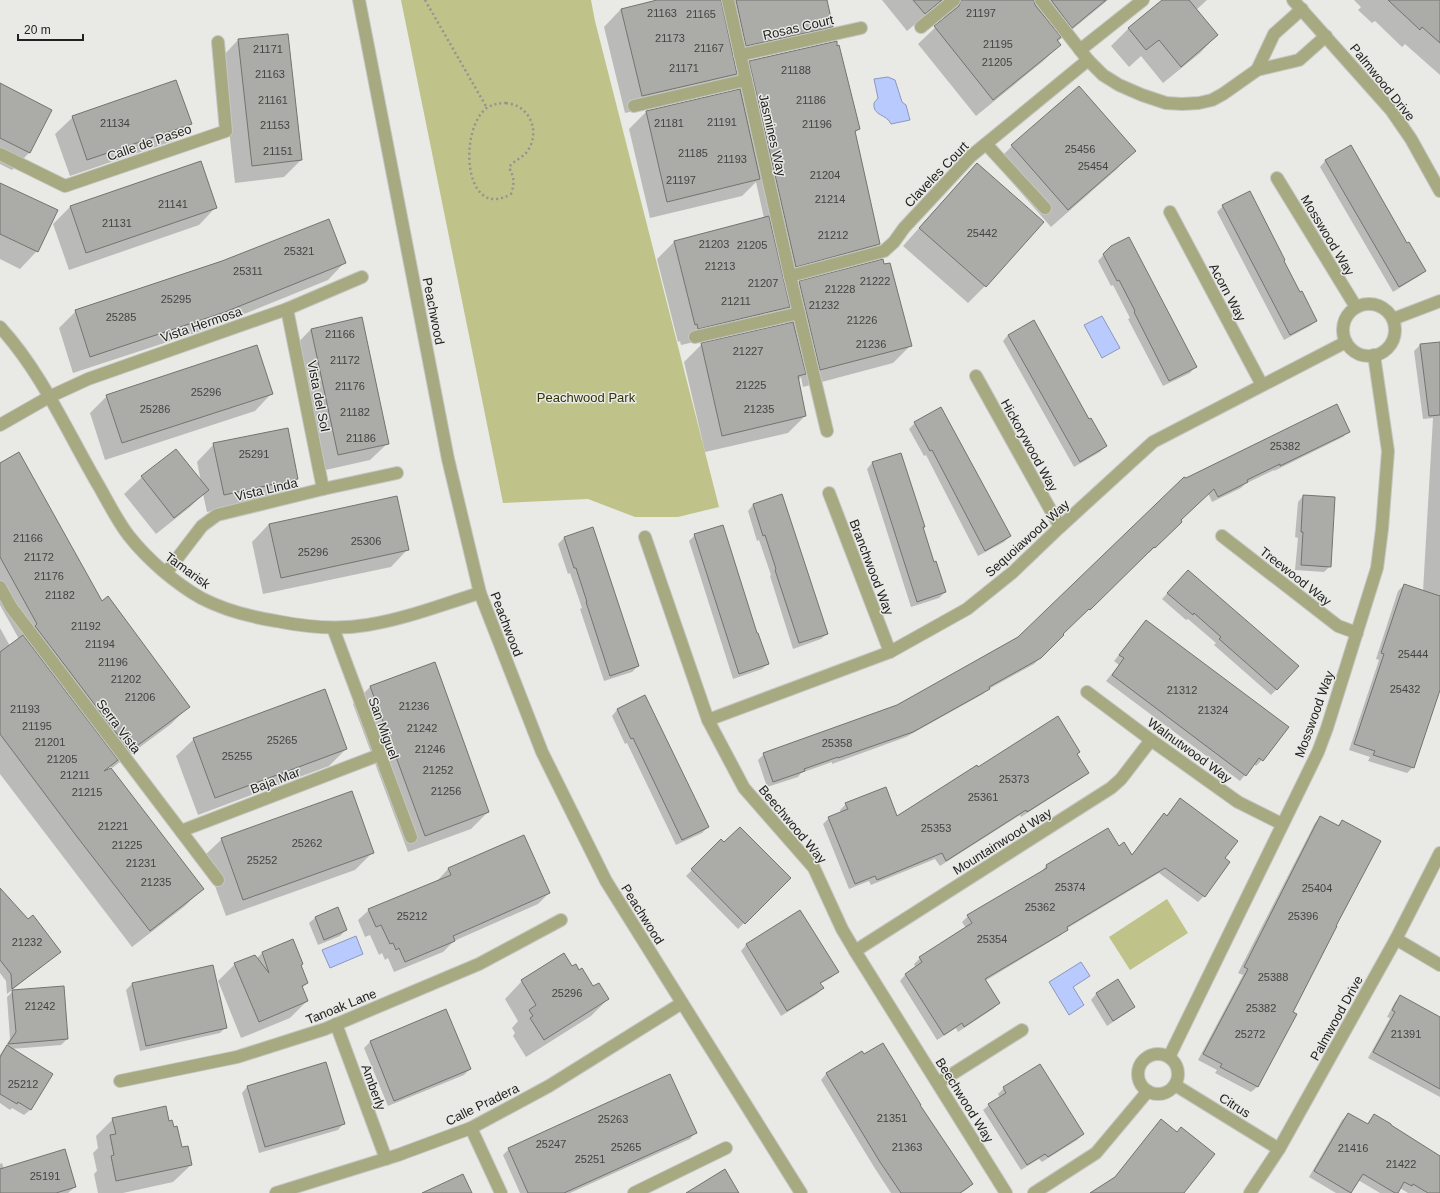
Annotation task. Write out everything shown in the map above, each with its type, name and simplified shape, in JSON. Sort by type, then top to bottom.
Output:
[{"type":"street","name":"Peachwood","points":[[359,0],[448,459],[480,593],[546,759],[606,881],[801,1193]]},
{"type":"street","name":"Jasmines Way","points":[[728,0],[790,276],[827,431]]},
{"type":"street","points":[[921,27],[954,0]]},
{"type":"street","points":[[1041,0],[1088,60],[1103,74],[1119,85],[1166,103],[1199,103],[1212,100],[1224,94],[1257,70],[1299,60],[1326,36]]},
{"type":"street","points":[[1080,50],[1143,0]]},
{"type":"street","name":"Palmwood Drive","points":[[1293,0],[1391,110],[1411,139],[1440,191]]},
{"type":"street","points":[[1257,70],[1274,34],[1302,9]]},
{"type":"street","name":"Rosas Court","points":[[740,55],[861,28]]},
{"type":"street","name":"Calle de Paseo","points":[[0,154],[65,186],[226,131],[218,42]]},
{"type":"street","name":"Claveles Court","points":[[790,276],[884,251],[894,242],[904,228],[971,156],[1088,60]]},
{"type":"street","points":[[634,106],[746,80]]},
{"type":"street","points":[[986,144],[1045,208]]},
{"type":"street","name":"Mosswood Way","points":[[1276,178],[1356,307]]},
{"type":"street","name":"Acorn Way","points":[[1170,212],[1262,385]]},
{"type":"street","name":"Vista Hermosa","points":[[0,425],[49,397],[88,378],[287,309],[362,277]]},
{"type":"street","points":[[1393,319],[1440,301]]},
{"type":"street","points":[[1364,304],[1381,306],[1393,319],[1395,334],[1388,348],[1382,352],[1366,356],[1358,354],[1351,349],[1346,342],[1343,334],[1343,327],[1347,316],[1356,307],[1364,304]]},
{"type":"street","name":"Vista del Sol","points":[[287,309],[323,489]]},
{"type":"street","points":[[695,338],[799,313]]},
{"type":"street","name":"Tamarisk","points":[[0,327],[15,344],[49,397],[99,487],[129,536],[152,561],[166,573],[202,598],[240,613],[294,625],[333,628],[367,625],[401,618],[480,593]]},
{"type":"street","name":"Sequoiawood Way","points":[[708,720],[890,652],[967,609],[1013,572],[1153,442],[1346,342]]},
{"type":"street","name":"Mosswood Way","points":[[1169,1057],[1318,752],[1327,728],[1377,568],[1382,529],[1388,452],[1374,355]]},
{"type":"street","name":"Hickorywood Way","points":[[976,376],[1060,527]]},
{"type":"street","name":"Vista Linda","points":[[166,573],[202,526],[217,515],[323,489],[397,474]]},
{"type":"street","name":"Branchwood Way","points":[[828,493],[890,652]]},
{"type":"street","name":"Treewood Way","points":[[1222,536],[1338,626],[1357,633]]},
{"type":"street","name":"Beechwood Way","points":[[645,538],[708,720],[744,788],[814,868],[842,930],[1006,1193]]},
{"type":"street","name":"Serra Vista","points":[[0,587],[11,607],[218,880]]},
{"type":"street","name":"San Miguel","points":[[333,628],[379,755],[411,837]]},
{"type":"street","name":"Walnutwood Way","points":[[1087,692],[1238,802],[1282,824]]},
{"type":"street","name":"Mountainwood Way","points":[[855,951],[1111,788],[1121,779],[1151,740]]},
{"type":"street","name":"Baja Mar","points":[[181,831],[379,755]]},
{"type":"street","name":"Palmwood Drive","points":[[1250,1193],[1279,1149],[1396,939],[1440,853]]},
{"type":"street","name":"Tanoak Lane","points":[[120,1081],[237,1057],[336,1024],[479,964],[561,920]]},
{"type":"street","points":[[1396,939],[1440,965]]},
{"type":"street","name":"Calle Pradera","points":[[276,1193],[386,1159],[471,1128],[549,1086],[682,1003]]},
{"type":"street","name":"Amberly","points":[[336,1024],[386,1159]]},
{"type":"street","points":[[938,1083],[1022,1030]]},
{"type":"street","points":[[1154,1054],[1162,1054],[1169,1057],[1175,1062],[1178,1070],[1178,1078],[1175,1085],[1163,1094],[1155,1094],[1148,1091],[1142,1086],[1139,1079],[1138,1070],[1141,1063],[1147,1057],[1154,1054]]},
{"type":"street","name":"Citrus","points":[[1175,1085],[1279,1149]]},
{"type":"street","points":[[1034,1193],[1096,1153],[1148,1091]]},
{"type":"street","points":[[471,1128],[501,1193]]},
{"type":"street","points":[[634,1193],[726,1148]]},
{"type":"path","points":[[425,0],[487,108]]},
{"type":"path","points":[[506,103],[515,105],[529,116],[534,130],[532,141],[526,153],[509,167],[514,177],[514,184],[510,194],[502,199],[493,200],[483,196],[476,187],[469,161],[473,130],[479,118],[487,108],[496,104],[506,103]]},
{"type":"green space","name":"Peachwood Park","points":[[401,0],[591,0],[595,21],[719,507],[678,517],[635,517],[588,499],[503,503]]},
{"type":"green space","points":[[1167,899],[1188,933],[1130,970],[1109,937]]},
{"type":"water","points":[[888,77],[895,80],[902,102],[906,105],[910,120],[891,124],[886,118],[877,113],[875,110],[874,103],[878,98],[874,79]]},
{"type":"water","points":[[1102,316],[1120,348],[1102,358],[1084,325]]},
{"type":"water","points":[[356,936],[363,954],[330,968],[322,950]]},
{"type":"water","points":[[1081,962],[1090,976],[1073,987],[1084,1005],[1069,1015],[1049,982]]},
{"type":"building","points":[[657,0],[721,0],[737,74],[642,96],[621,9]]},
{"type":"building","points":[[736,0],[827,0],[833,27],[746,46]]},
{"type":"building","points":[[913,0],[942,0],[925,14]]},
{"type":"building","points":[[961,0],[1034,0],[1035,5],[1061,37],[1057,40],[1061,45],[993,100],[934,26],[959,6]]},
{"type":"building","points":[[1051,0],[1106,0],[1072,28]]},
{"type":"building","points":[[1162,0],[1189,0],[1218,35],[1181,67],[1159,40],[1146,50],[1128,28]]},
{"type":"building","points":[[1388,0],[1440,0],[1440,43],[1422,27],[1420,30]]},
{"type":"building","points":[[288,34],[302,160],[252,166],[238,39]]},
{"type":"building","points":[[837,41],[837,46],[839,45],[860,129],[855,131],[880,244],[796,267],[749,61]]},
{"type":"building","points":[[176,80],[192,124],[87,160],[72,116]]},
{"type":"building","points":[[0,83],[52,110],[30,153],[0,138]]},
{"type":"building","points":[[1079,86],[1136,151],[1068,210],[1011,145]]},
{"type":"building","points":[[740,89],[760,179],[667,202],[646,111]]},
{"type":"building","points":[[1351,145],[1407,243],[1409,242],[1426,271],[1399,287],[1325,160]]},
{"type":"building","points":[[201,161],[217,208],[86,253],[70,206]]},
{"type":"building","points":[[977,163],[1044,222],[986,287],[919,228]]},
{"type":"building","points":[[0,183],[58,210],[38,252],[0,234]]},
{"type":"building","points":[[1250,191],[1285,260],[1284,261],[1300,292],[1302,291],[1317,321],[1290,335],[1222,205]]},
{"type":"building","points":[[769,216],[790,307],[698,329],[697,324],[695,325],[674,241]]},
{"type":"building","points":[[329,219],[346,263],[225,312],[90,357],[75,310],[222,261]]},
{"type":"building","points":[[1129,237],[1197,367],[1169,381],[1119,280],[1117,281],[1103,254],[1111,246]]},
{"type":"building","points":[[883,259],[884,264],[890,263],[912,346],[820,370],[799,281]]},
{"type":"building","points":[[362,317],[389,444],[338,455],[311,329]]},
{"type":"building","points":[[1034,320],[1089,419],[1091,418],[1107,446],[1080,462],[1008,335]]},
{"type":"building","points":[[793,322],[806,374],[798,376],[806,416],[722,436],[701,343]]},
{"type":"building","points":[[1440,342],[1440,415],[1429,416],[1420,344]]},
{"type":"building","points":[[257,345],[273,394],[122,443],[106,395]]},
{"type":"building","points":[[1337,404],[1350,432],[1280,466],[1280,464],[1247,480],[1248,482],[1218,497],[1214,489],[1181,520],[1182,522],[1155,548],[1154,547],[1090,610],[1089,609],[1063,634],[1064,635],[1041,658],[989,687],[990,689],[913,732],[804,769],[805,771],[773,782],[763,753],[897,705],[1018,637],[1184,477],[1186,478]]},
{"type":"building","points":[[941,407],[1011,536],[985,551],[932,450],[930,451],[914,422]]},
{"type":"building","points":[[288,428],[298,479],[224,495],[213,443]]},
{"type":"building","points":[[176,449],[209,490],[174,518],[141,476]]},
{"type":"building","points":[[19,452],[102,601],[108,596],[190,707],[130,751],[35,626],[37,624],[0,557],[0,463]]},
{"type":"building","points":[[901,453],[925,527],[923,527],[934,562],[936,561],[946,592],[917,602],[872,462]]},
{"type":"building","points":[[782,494],[828,634],[799,643],[765,535],[763,536],[753,504]]},
{"type":"building","points":[[1303,495],[1335,497],[1331,567],[1301,565]]},
{"type":"building","points":[[397,496],[409,550],[281,578],[269,524]]},
{"type":"building","points":[[723,525],[757,633],[769,664],[739,674],[694,534]]},
{"type":"building","points":[[593,527],[639,666],[610,676],[576,568],[574,568],[564,537]]},
{"type":"building","points":[[1188,570],[1299,666],[1277,690],[1219,639],[1221,637],[1194,613],[1193,615],[1167,593]]},
{"type":"building","points":[[1404,584],[1440,596],[1440,690],[1414,768],[1373,755],[1375,751],[1354,744],[1384,654],[1381,653]]},
{"type":"building","points":[[1146,620],[1289,727],[1263,761],[1259,758],[1246,776],[1112,675],[1124,658],[1119,655]]},
{"type":"building","points":[[23,635],[118,760],[104,771],[111,768],[204,889],[150,931],[0,734],[0,652]]},
{"type":"building","points":[[435,662],[489,812],[425,836],[370,686]]},
{"type":"building","points":[[325,689],[347,749],[215,798],[193,738]]},
{"type":"building","points":[[645,695],[709,827],[682,840],[633,738],[631,739],[617,709]]},
{"type":"building","points":[[1058,716],[1080,752],[1077,754],[1089,773],[1027,812],[1026,810],[946,861],[942,853],[877,880],[875,876],[855,884],[828,817],[848,809],[845,803],[886,787],[897,816]]},
{"type":"building","points":[[352,791],[374,853],[243,900],[221,838]]},
{"type":"building","points":[[1180,798],[1238,841],[1225,858],[1230,862],[1205,897],[1165,868],[1067,927],[1068,930],[985,979],[1000,1003],[964,1027],[962,1023],[944,1035],[905,974],[922,962],[919,957],[972,923],[967,915],[1047,868],[1046,865],[1108,828],[1119,846],[1124,842],[1132,855],[1164,813],[1167,816]]},
{"type":"building","points":[[1320,816],[1339,826],[1342,820],[1381,841],[1293,1012],[1297,1014],[1258,1087],[1220,1067],[1222,1064],[1203,1054],[1248,969],[1244,967]]},
{"type":"building","points":[[740,827],[791,878],[745,924],[691,869],[721,839],[724,842]]},
{"type":"building","points":[[524,835],[550,893],[453,936],[455,941],[405,962],[399,948],[396,950],[393,943],[390,944],[381,925],[376,927],[368,909],[451,875],[448,868]]},
{"type":"building","points":[[0,888],[28,919],[33,915],[61,952],[12,989],[11,974],[0,960]]},
{"type":"building","points":[[338,907],[347,930],[324,940],[315,917]]},
{"type":"building","points":[[800,910],[839,972],[820,983],[824,988],[787,1011],[746,944]]},
{"type":"building","points":[[293,939],[303,964],[301,965],[308,983],[302,986],[308,1001],[259,1022],[234,963],[255,955],[269,973],[262,952]]},
{"type":"building","points":[[564,953],[572,966],[576,964],[579,970],[582,968],[593,986],[599,983],[609,999],[544,1040],[530,1018],[533,1016],[529,1010],[536,1005],[521,980]]},
{"type":"building","points":[[213,965],[227,1028],[146,1046],[132,983]]},
{"type":"building","points":[[1118,979],[1135,1007],[1113,1021],[1096,993]]},
{"type":"building","points":[[64,986],[68,1039],[8,1044],[16,1032],[12,990]]},
{"type":"building","points":[[1400,995],[1440,1017],[1440,1089],[1373,1052],[1395,1012],[1392,1010]]},
{"type":"building","points":[[446,1009],[471,1069],[394,1101],[370,1041]]},
{"type":"building","points":[[883,1043],[920,1105],[973,1184],[960,1193],[901,1193],[880,1162],[826,1073],[862,1051],[864,1054]]},
{"type":"building","points":[[7,1045],[53,1074],[31,1110],[0,1094],[0,1057]]},
{"type":"building","points":[[326,1062],[345,1124],[265,1147],[247,1086]]},
{"type":"building","points":[[1040,1064],[1084,1134],[1048,1157],[1045,1154],[1027,1165],[988,1104],[1006,1093],[1003,1087]]},
{"type":"building","points":[[670,1074],[697,1133],[564,1193],[528,1193],[508,1148]]},
{"type":"building","points":[[166,1106],[169,1121],[172,1120],[174,1127],[177,1126],[182,1147],[188,1146],[192,1165],[116,1181],[111,1156],[114,1155],[110,1135],[116,1134],[112,1118]]},
{"type":"building","points":[[1348,1113],[1368,1124],[1374,1114],[1440,1156],[1440,1193],[1428,1193],[1413,1184],[1412,1186],[1404,1182],[1398,1193],[1395,1193],[1363,1174],[1351,1193],[1314,1171]]},
{"type":"building","points":[[1161,1119],[1177,1132],[1181,1127],[1215,1154],[1184,1193],[1090,1193],[1115,1177]]},
{"type":"building","points":[[65,1149],[76,1187],[56,1193],[0,1193],[0,1169]]},
{"type":"building","points":[[725,1169],[739,1193],[686,1193]]},
{"type":"building","points":[[463,1174],[472,1193],[422,1193]]}]
